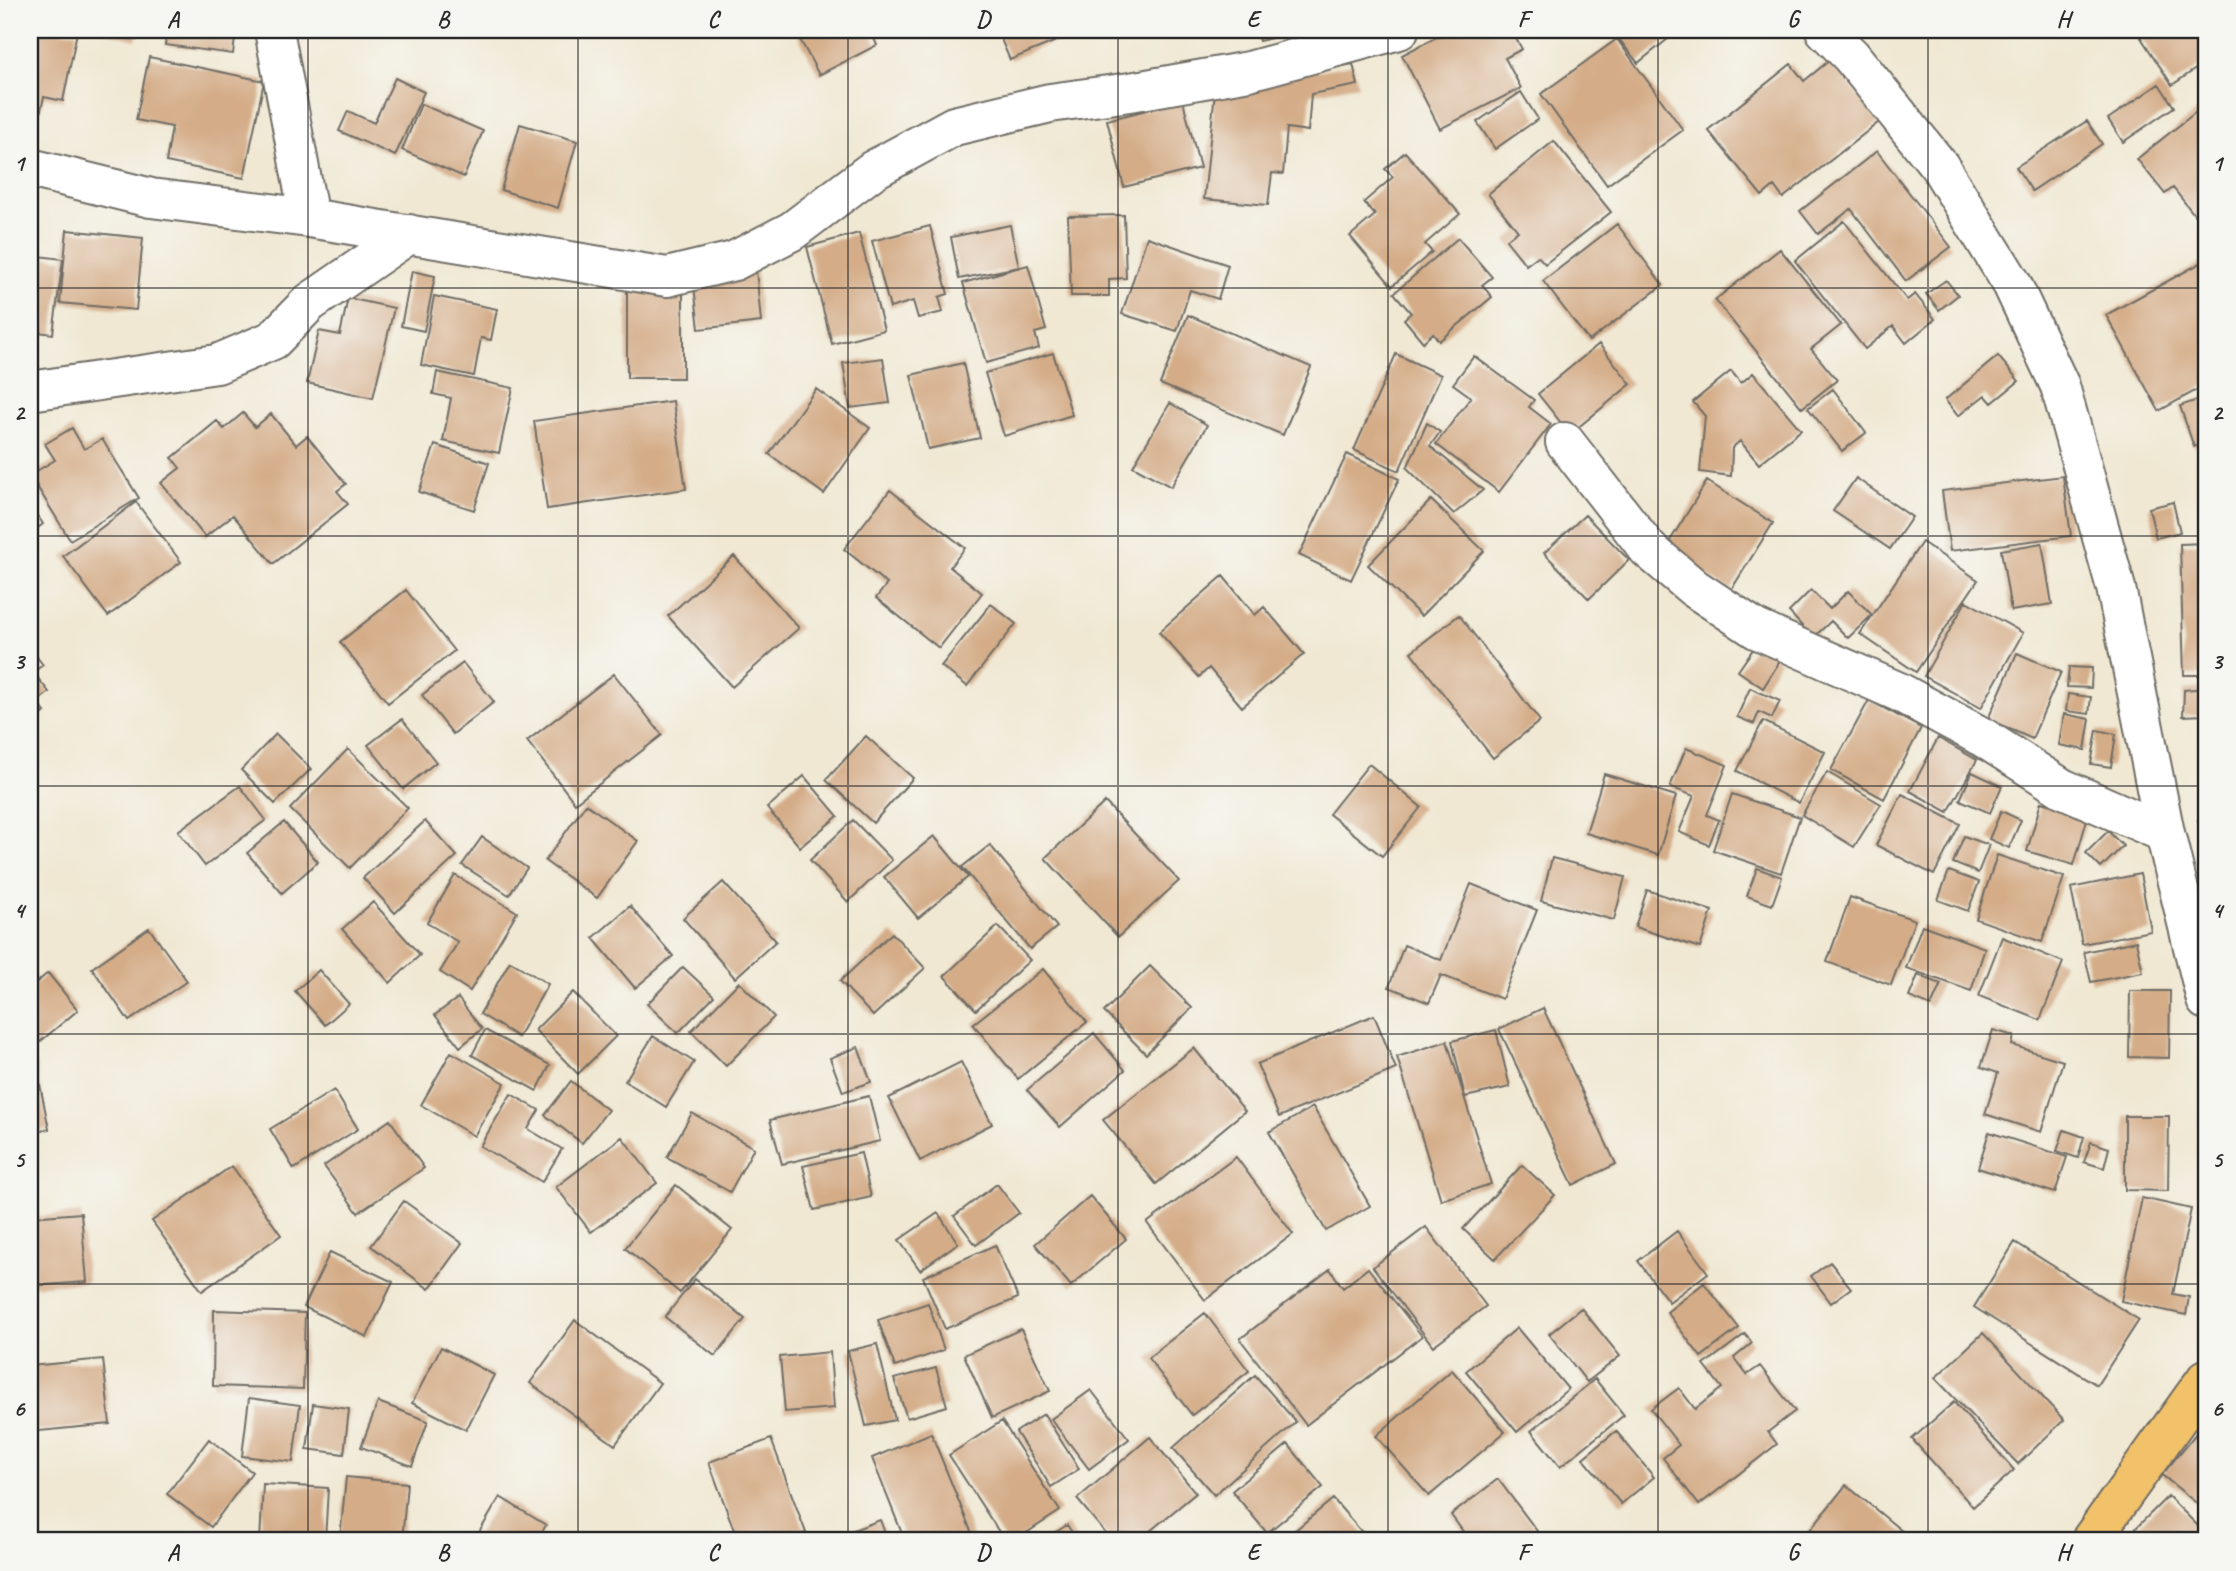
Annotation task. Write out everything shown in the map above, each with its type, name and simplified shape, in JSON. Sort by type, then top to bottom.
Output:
[{"type":"main road","points":[[2090,1541],[2206,1378]]},
{"type":"street","points":[[274,30],[309,218]]},
{"type":"street","points":[[30,168],[151,198],[309,218],[667,277],[734,261],[793,232],[873,170],[954,126],[1050,103],[1249,71],[1399,30]]},
{"type":"street","points":[[1825,30],[1851,56],[1940,167],[2012,284],[2060,386],[2116,588],[2165,833],[2206,1000]]},
{"type":"street","points":[[30,391],[217,364],[273,340],[309,303],[409,234]]},
{"type":"street","points":[[1565,442],[1648,549],[1694,588],[1756,629],[1899,692],[1984,738],[2062,788],[2165,833]]},
{"type":"building","points":[[30,30],[77,32],[63,101],[44,97],[39,118],[30,116]]},
{"type":"building","points":[[97,30],[138,30],[136,40]]},
{"type":"building","points":[[167,30],[236,30],[233,54],[165,45]]},
{"type":"building","points":[[795,30],[870,30],[877,45],[819,75]]},
{"type":"building","points":[[997,30],[1083,30],[1010,60]]},
{"type":"building","points":[[1256,30],[1302,30],[1302,31],[1259,41]]},
{"type":"building","points":[[1450,30],[1511,30],[1522,49],[1505,58],[1521,88],[1440,129],[1402,55]]},
{"type":"building","points":[[1612,30],[1679,30],[1638,63]]},
{"type":"building","points":[[2136,30],[2202,30],[2206,36],[2206,62],[2172,85]]},
{"type":"building","points":[[1617,39],[1683,130],[1607,185],[1541,94]]},
{"type":"building","points":[[149,57],[264,81],[244,178],[166,162],[172,127],[136,120]]},
{"type":"building","points":[[1830,60],[1879,122],[1783,198],[1774,186],[1762,196],[1708,130],[1791,64],[1804,81]]},
{"type":"building","points":[[1353,64],[1358,85],[1311,94],[1308,131],[1287,128],[1283,174],[1272,173],[1268,205],[1204,199],[1215,91]]},
{"type":"building","points":[[395,78],[424,92],[395,156],[339,131],[348,111],[374,123]]},
{"type":"building","points":[[2159,84],[2174,107],[2123,142],[2108,119]]},
{"type":"building","points":[[1521,92],[1538,119],[1495,149],[1477,122]]},
{"type":"building","points":[[1183,101],[1200,168],[1124,187],[1107,120]]},
{"type":"building","points":[[421,104],[483,131],[464,177],[402,150]]},
{"type":"building","points":[[2206,104],[2206,219],[2201,223],[2173,188],[2165,194],[2137,159]]},
{"type":"building","points":[[2087,121],[2102,144],[2032,191],[2016,167]]},
{"type":"building","points":[[520,124],[577,141],[558,208],[501,190]]},
{"type":"building","points":[[1554,141],[1611,212],[1545,264],[1538,256],[1526,265],[1506,240],[1518,231],[1488,194]]},
{"type":"building","points":[[1877,151],[1951,247],[1906,281],[1851,209],[1818,234],[1800,211]]},
{"type":"building","points":[[1405,152],[1460,214],[1425,244],[1432,252],[1392,286],[1350,236],[1375,215],[1364,202],[1393,177],[1385,169]]},
{"type":"building","points":[[1124,215],[1126,278],[1109,279],[1109,296],[1071,296],[1068,216]]},
{"type":"building","points":[[1844,221],[1907,300],[1915,294],[1935,319],[1906,343],[1893,326],[1865,349],[1795,261]]},
{"type":"building","points":[[1617,224],[1663,285],[1589,341],[1543,281]]},
{"type":"building","points":[[1010,225],[1019,267],[959,279],[951,237]]},
{"type":"building","points":[[930,226],[948,294],[939,297],[943,312],[918,318],[913,301],[890,308],[872,241]]},
{"type":"building","points":[[67,230],[143,238],[136,310],[60,303]]},
{"type":"building","points":[[859,233],[884,330],[832,344],[807,247]]},
{"type":"building","points":[[1147,237],[1228,265],[1218,299],[1190,290],[1177,331],[1122,314]]},
{"type":"building","points":[[1458,238],[1492,277],[1482,285],[1492,297],[1439,341],[1433,333],[1423,342],[1404,319],[1411,313],[1394,293]]},
{"type":"building","points":[[1780,249],[1841,325],[1811,349],[1837,380],[1802,408],[1715,300]]},
{"type":"building","points":[[30,255],[63,259],[53,334],[30,331]]},
{"type":"building","points":[[2206,260],[2206,385],[2159,411],[2106,315]]},
{"type":"building","points":[[1028,265],[1046,330],[1035,333],[1039,348],[986,363],[963,283]]},
{"type":"building","points":[[756,270],[761,322],[699,329],[693,277]]},
{"type":"building","points":[[412,271],[435,276],[424,331],[401,326]]},
{"type":"building","points":[[1946,280],[1958,295],[1939,310],[1926,294]]},
{"type":"building","points":[[627,290],[683,290],[683,378],[627,378]]},
{"type":"building","points":[[434,296],[497,309],[491,340],[481,338],[474,376],[421,365]]},
{"type":"building","points":[[348,298],[394,308],[373,398],[307,383],[319,331],[340,335]]},
{"type":"building","points":[[1188,315],[1311,367],[1283,435],[1160,384]]},
{"type":"building","points":[[1599,344],[1631,384],[1570,434],[1538,394]]},
{"type":"building","points":[[1053,353],[1072,415],[1004,436],[985,373]]},
{"type":"building","points":[[1396,354],[1441,375],[1399,471],[1354,450]]},
{"type":"building","points":[[1474,356],[1534,400],[1529,407],[1551,424],[1499,492],[1436,444],[1471,397],[1453,384]]},
{"type":"building","points":[[1998,356],[2019,381],[1992,403],[1985,395],[1958,416],[1945,400]]},
{"type":"building","points":[[883,358],[890,403],[850,408],[843,363]]},
{"type":"building","points":[[963,363],[980,438],[928,449],[911,375]]},
{"type":"building","points":[[1731,371],[1741,383],[1753,373],[1801,430],[1759,464],[1740,441],[1732,448],[1731,476],[1700,472],[1705,416],[1693,402]]},
{"type":"building","points":[[437,372],[513,388],[499,453],[443,441],[451,398],[433,394]]},
{"type":"building","points":[[816,389],[870,428],[824,494],[769,454]]},
{"type":"building","points":[[1833,389],[1866,433],[1842,451],[1808,408]]},
{"type":"building","points":[[2206,397],[2206,442],[2194,447],[2180,406]]},
{"type":"building","points":[[673,401],[686,489],[547,509],[534,421]]},
{"type":"building","points":[[1170,403],[1207,425],[1171,487],[1133,466]]},
{"type":"building","points":[[243,413],[255,427],[271,414],[296,445],[307,436],[346,484],[337,491],[348,504],[273,564],[233,515],[205,537],[161,483],[180,468],[172,458],[217,421],[224,429]]},
{"type":"building","points":[[1427,423],[1440,432],[1430,446],[1483,490],[1454,514],[1407,468]]},
{"type":"building","points":[[72,428],[84,449],[102,439],[139,498],[70,540],[30,475],[55,460],[45,444]]},
{"type":"building","points":[[435,445],[489,463],[474,510],[419,492]]},
{"type":"building","points":[[1347,454],[1399,479],[1351,580],[1299,555]]},
{"type":"building","points":[[2063,476],[2071,536],[1950,551],[1942,491]]},
{"type":"building","points":[[1856,478],[1912,517],[1890,549],[1833,511]]},
{"type":"building","points":[[1707,481],[1773,523],[1731,590],[1665,549]]},
{"type":"building","points":[[890,490],[965,548],[950,567],[982,593],[939,648],[876,598],[887,584],[844,549]]},
{"type":"building","points":[[1431,500],[1484,551],[1421,616],[1368,565]]},
{"type":"building","points":[[136,502],[181,562],[108,616],[63,556]]},
{"type":"building","points":[[2173,502],[2180,532],[2156,538],[2149,508]]},
{"type":"building","points":[[30,504],[43,524],[30,534]]},
{"type":"building","points":[[1585,515],[1629,560],[1589,599],[1544,553]]},
{"type":"building","points":[[1922,542],[1978,580],[1916,672],[1860,634]]},
{"type":"building","points":[[2042,543],[2052,604],[2011,611],[2001,550]]},
{"type":"building","points":[[2206,543],[2206,675],[2184,675],[2180,544]]},
{"type":"building","points":[[734,556],[799,628],[732,687],[668,616]]},
{"type":"building","points":[[1223,576],[1255,615],[1264,607],[1304,654],[1242,707],[1209,668],[1199,677],[1159,632]]},
{"type":"building","points":[[406,590],[454,651],[388,703],[340,642]]},
{"type":"building","points":[[1811,590],[1830,609],[1848,591],[1872,615],[1848,638],[1831,621],[1813,638],[1789,612]]},
{"type":"building","points":[[1966,601],[2023,633],[1981,708],[1924,676]]},
{"type":"building","points":[[991,604],[1016,624],[967,686],[941,666]]},
{"type":"building","points":[[1459,615],[1540,721],[1493,758],[1411,652]]},
{"type":"building","points":[[1756,645],[1780,661],[1763,688],[1738,671]]},
{"type":"building","points":[[30,648],[43,665],[33,672],[49,692],[37,702],[45,712],[30,725]]},
{"type":"building","points":[[2017,653],[2061,672],[2032,739],[1988,719]]},
{"type":"building","points":[[463,663],[494,702],[453,734],[422,695]]},
{"type":"building","points":[[2069,667],[2092,668],[2091,688],[2067,687]]},
{"type":"building","points":[[614,674],[662,735],[575,803],[527,741]]},
{"type":"building","points":[[1750,688],[1780,701],[1772,718],[1759,712],[1754,724],[1737,717]]},
{"type":"building","points":[[2206,688],[2206,715],[2183,716],[2184,690]]},
{"type":"building","points":[[2068,694],[2091,697],[2089,714],[2066,711]]},
{"type":"building","points":[[1869,700],[1921,728],[1884,799],[1831,770]]},
{"type":"building","points":[[2064,714],[2090,719],[2085,750],[2059,745]]},
{"type":"building","points":[[402,719],[436,762],[403,789],[368,745]]},
{"type":"building","points":[[1763,721],[1825,752],[1799,803],[1737,771]]},
{"type":"building","points":[[2097,730],[2116,734],[2111,767],[2091,764]]},
{"type":"building","points":[[276,734],[311,769],[275,804],[241,770]]},
{"type":"building","points":[[866,736],[913,778],[873,823],[826,780]]},
{"type":"building","points":[[1938,738],[1977,760],[1948,812],[1910,791]]},
{"type":"building","points":[[1686,748],[1727,765],[1707,815],[1719,820],[1709,845],[1679,832],[1694,796],[1670,787]]},
{"type":"building","points":[[348,749],[408,808],[350,868],[290,809]]},
{"type":"building","points":[[1369,764],[1421,807],[1382,856],[1329,814]]},
{"type":"building","points":[[1827,772],[1881,804],[1854,847],[1802,815]]},
{"type":"building","points":[[1972,772],[2002,786],[1990,813],[1960,800]]},
{"type":"building","points":[[1604,774],[1676,796],[1658,855],[1586,833]]},
{"type":"building","points":[[804,776],[838,816],[800,847],[767,808]]},
{"type":"building","points":[[240,786],[266,820],[205,866],[178,831]]},
{"type":"building","points":[[1732,794],[1800,817],[1781,873],[1713,850]]},
{"type":"building","points":[[1902,794],[1960,824],[1934,875],[1876,845]]},
{"type":"building","points":[[1105,802],[1179,881],[1118,937],[1045,858]]},
{"type":"building","points":[[2041,802],[2088,816],[2074,865],[2027,851]]},
{"type":"building","points":[[586,804],[638,841],[597,898],[545,861]]},
{"type":"building","points":[[2001,811],[2021,820],[2009,848],[1989,839]]},
{"type":"building","points":[[2206,818],[2206,856],[2205,856],[2198,820]]},
{"type":"building","points":[[853,820],[892,860],[848,902],[810,860]]},
{"type":"building","points":[[425,821],[457,856],[395,913],[363,878]]},
{"type":"building","points":[[284,822],[318,862],[282,893],[247,853]]},
{"type":"building","points":[[2108,831],[2123,846],[2101,868],[2086,853]]},
{"type":"building","points":[[934,836],[968,877],[918,918],[884,877]]},
{"type":"building","points":[[1964,836],[1989,845],[1978,873],[1953,863]]},
{"type":"building","points":[[482,837],[527,868],[509,895],[462,865]]},
{"type":"building","points":[[990,845],[1057,927],[1030,949],[962,867]]},
{"type":"building","points":[[1997,855],[2064,877],[2042,942],[1976,919]]},
{"type":"building","points":[[1552,858],[1625,877],[1614,920],[1541,901]]},
{"type":"building","points":[[1757,868],[1782,877],[1772,905],[1747,896]]},
{"type":"building","points":[[1949,871],[1979,882],[1968,911],[1938,900]]},
{"type":"building","points":[[2140,874],[2151,931],[2082,944],[2071,888]]},
{"type":"building","points":[[455,875],[517,912],[470,991],[440,972],[458,942],[427,923]]},
{"type":"building","points":[[723,882],[776,941],[735,978],[683,918]]},
{"type":"building","points":[[1471,884],[1537,910],[1502,999],[1441,975],[1429,1003],[1389,987],[1404,945],[1441,960]]},
{"type":"building","points":[[1647,890],[1712,911],[1700,948],[1635,927]]},
{"type":"building","points":[[1850,897],[1915,920],[1891,985],[1827,962]]},
{"type":"building","points":[[373,902],[420,955],[390,983],[342,929]]},
{"type":"building","points":[[630,906],[673,956],[635,988],[593,938]]},
{"type":"building","points":[[1922,925],[1985,948],[1971,991],[1906,968]]},
{"type":"building","points":[[998,926],[1030,960],[976,1010],[944,976]]},
{"type":"building","points":[[149,928],[187,981],[129,1021],[92,968]]},
{"type":"building","points":[[892,933],[925,968],[873,1016],[840,981]]},
{"type":"building","points":[[2002,937],[2063,962],[2040,1020],[1979,996]]},
{"type":"building","points":[[2136,941],[2143,972],[2091,982],[2084,952]]},
{"type":"building","points":[[510,961],[548,984],[518,1037],[480,1014]]},
{"type":"building","points":[[1150,966],[1192,1008],[1146,1054],[1104,1012]]},
{"type":"building","points":[[683,967],[714,996],[678,1033],[647,1004]]},
{"type":"building","points":[[1043,969],[1087,1022],[1018,1079],[973,1024]]},
{"type":"building","points":[[319,970],[349,1004],[325,1025],[295,991]]},
{"type":"building","points":[[48,973],[78,1010],[30,1050],[30,988]]},
{"type":"building","points":[[1918,975],[1941,984],[1931,1006],[1909,997]]},
{"type":"building","points":[[739,982],[774,1017],[726,1066],[691,1031]]},
{"type":"building","points":[[2130,991],[2170,991],[2169,1058],[2129,1057]]},
{"type":"building","points":[[573,992],[616,1036],[578,1074],[535,1030]]},
{"type":"building","points":[[458,998],[482,1029],[460,1047],[435,1015]]},
{"type":"building","points":[[1543,1008],[1616,1164],[1573,1185],[1499,1029]]},
{"type":"building","points":[[1374,1015],[1396,1069],[1279,1117],[1257,1064]]},
{"type":"building","points":[[485,1030],[550,1065],[537,1091],[472,1055]]},
{"type":"building","points":[[1496,1030],[1510,1087],[1465,1097],[1452,1041]]},
{"type":"building","points":[[1993,1030],[2014,1036],[2012,1045],[2063,1061],[2041,1132],[1985,1114],[1998,1073],[1981,1067]]},
{"type":"building","points":[[1094,1033],[1125,1070],[1060,1127],[1027,1090]]},
{"type":"building","points":[[653,1036],[694,1062],[666,1107],[625,1081]]},
{"type":"building","points":[[1447,1041],[1491,1184],[1441,1200],[1397,1057]]},
{"type":"building","points":[[858,1047],[871,1082],[843,1092],[830,1058]]},
{"type":"building","points":[[1194,1048],[1245,1111],[1156,1184],[1103,1120]]},
{"type":"building","points":[[451,1052],[505,1083],[474,1136],[421,1105]]},
{"type":"building","points":[[35,1060],[49,1129],[30,1133],[30,1061]]},
{"type":"building","points":[[961,1062],[992,1124],[920,1161],[889,1098]]},
{"type":"building","points":[[571,1081],[608,1110],[582,1143],[545,1115]]},
{"type":"building","points":[[334,1090],[358,1129],[294,1169],[270,1129]]},
{"type":"building","points":[[511,1094],[539,1110],[528,1129],[562,1149],[542,1182],[480,1146]]},
{"type":"building","points":[[869,1096],[880,1141],[782,1164],[770,1120]]},
{"type":"building","points":[[1313,1107],[1370,1206],[1326,1231],[1269,1132]]},
{"type":"building","points":[[692,1113],[754,1148],[730,1192],[667,1157]]},
{"type":"building","points":[[2125,1116],[2169,1116],[2168,1191],[2125,1190]]},
{"type":"building","points":[[390,1120],[424,1168],[358,1213],[324,1166]]},
{"type":"building","points":[[2064,1130],[2084,1137],[2078,1158],[2057,1151]]},
{"type":"building","points":[[1989,1132],[2067,1157],[2055,1193],[1978,1168]]},
{"type":"building","points":[[622,1137],[657,1183],[591,1232],[556,1187]]},
{"type":"building","points":[[2091,1142],[2109,1148],[2104,1168],[2084,1162]]},
{"type":"building","points":[[861,1153],[871,1197],[814,1210],[803,1166]]},
{"type":"building","points":[[1236,1157],[1293,1234],[1205,1300],[1147,1223]]},
{"type":"building","points":[[1522,1165],[1555,1195],[1495,1259],[1463,1229]]},
{"type":"building","points":[[232,1166],[281,1235],[202,1291],[152,1221]]},
{"type":"building","points":[[997,1184],[1019,1213],[976,1245],[954,1216]]},
{"type":"building","points":[[676,1185],[732,1230],[680,1293],[625,1248]]},
{"type":"building","points":[[1090,1196],[1126,1239],[1071,1286],[1035,1244]]},
{"type":"building","points":[[2142,1198],[2191,1209],[2173,1294],[2189,1297],[2186,1315],[2121,1301]]},
{"type":"building","points":[[404,1201],[462,1243],[429,1289],[371,1246]]},
{"type":"building","points":[[81,1213],[87,1282],[30,1286],[30,1217]]},
{"type":"building","points":[[938,1213],[958,1243],[920,1270],[899,1240]]},
{"type":"building","points":[[1426,1227],[1486,1306],[1433,1346],[1373,1267]]},
{"type":"building","points":[[1677,1231],[1708,1273],[1669,1302],[1638,1261]]},
{"type":"building","points":[[2015,1242],[2139,1320],[2097,1385],[1974,1307]]},
{"type":"building","points":[[995,1245],[1018,1298],[945,1329],[923,1277]]},
{"type":"building","points":[[330,1252],[393,1282],[367,1337],[304,1307]]},
{"type":"building","points":[[1830,1262],[1851,1288],[1831,1303],[1811,1276]]},
{"type":"building","points":[[1368,1268],[1422,1336],[1306,1425],[1240,1339],[1330,1269],[1343,1288]]},
{"type":"building","points":[[695,1279],[745,1319],[715,1356],[665,1317]]},
{"type":"building","points":[[1704,1283],[1739,1328],[1701,1357],[1667,1312]]},
{"type":"building","points":[[928,1303],[944,1350],[895,1367],[878,1320]]},
{"type":"building","points":[[1581,1308],[1620,1356],[1587,1382],[1549,1334]]},
{"type":"building","points":[[214,1310],[305,1313],[303,1389],[213,1386]]},
{"type":"building","points":[[1205,1313],[1249,1371],[1192,1415],[1148,1358]]},
{"type":"building","points":[[575,1320],[660,1383],[615,1445],[530,1383]]},
{"type":"building","points":[[1517,1328],[1568,1389],[1517,1432],[1466,1371]]},
{"type":"building","points":[[1021,1329],[1050,1391],[992,1418],[964,1355]]},
{"type":"building","points":[[1983,1333],[2064,1420],[2018,1464],[1935,1378]]},
{"type":"building","points":[[1745,1334],[1752,1343],[1734,1358],[1747,1375],[1760,1366],[1795,1411],[1768,1432],[1777,1444],[1699,1505],[1663,1458],[1679,1445],[1651,1409],[1679,1388],[1695,1409],[1722,1388],[1704,1365]]},
{"type":"building","points":[[877,1344],[895,1420],[866,1426],[848,1351]]},
{"type":"building","points":[[441,1347],[494,1375],[466,1430],[412,1403]]},
{"type":"building","points":[[830,1352],[834,1408],[785,1412],[780,1357]]},
{"type":"building","points":[[103,1359],[110,1424],[30,1432],[30,1366]]},
{"type":"building","points":[[936,1368],[947,1406],[907,1418],[894,1379]]},
{"type":"building","points":[[1452,1370],[1505,1432],[1429,1496],[1376,1436]]},
{"type":"building","points":[[1255,1375],[1296,1422],[1214,1495],[1173,1448]]},
{"type":"building","points":[[1595,1379],[1624,1415],[1560,1467],[1531,1431]]},
{"type":"building","points":[[1091,1390],[1129,1439],[1089,1469],[1051,1419]]},
{"type":"building","points":[[249,1398],[300,1405],[293,1462],[242,1456]]},
{"type":"building","points":[[378,1402],[428,1421],[412,1466],[361,1447]]},
{"type":"building","points":[[1954,1402],[2014,1470],[1973,1507],[1912,1439]]},
{"type":"building","points":[[313,1404],[349,1409],[344,1454],[307,1449]]},
{"type":"building","points":[[1044,1414],[1079,1469],[1051,1487],[1016,1432]]},
{"type":"building","points":[[1002,1421],[1060,1511],[1014,1541],[1005,1541],[949,1455]]},
{"type":"building","points":[[1616,1431],[1654,1477],[1621,1504],[1583,1458]]},
{"type":"building","points":[[2198,1431],[2206,1437],[2206,1511],[2162,1475]]},
{"type":"building","points":[[931,1433],[975,1541],[905,1541],[872,1458]]},
{"type":"building","points":[[1150,1437],[1196,1493],[1138,1541],[1112,1541],[1077,1499]]},
{"type":"building","points":[[209,1439],[252,1472],[211,1527],[167,1494]]},
{"type":"building","points":[[771,1439],[806,1533],[785,1541],[738,1541],[709,1462]]},
{"type":"building","points":[[1288,1444],[1323,1487],[1267,1533],[1232,1491]]},
{"type":"building","points":[[346,1477],[407,1483],[402,1541],[340,1539]]},
{"type":"building","points":[[1498,1479],[1537,1531],[1524,1541],[1470,1541],[1451,1515]]},
{"type":"building","points":[[263,1484],[328,1488],[325,1541],[260,1541]]},
{"type":"building","points":[[1846,1485],[1914,1541],[1801,1541]]},
{"type":"building","points":[[2168,1496],[2206,1534],[2206,1541],[2123,1541]]},
{"type":"building","points":[[500,1497],[546,1525],[537,1541],[474,1541]]},
{"type":"building","points":[[1333,1499],[1368,1539],[1282,1541]]},
{"type":"building","points":[[880,1520],[888,1541],[824,1541]]},
{"type":"building","points":[[1067,1525],[1078,1541],[1042,1541]]}]
